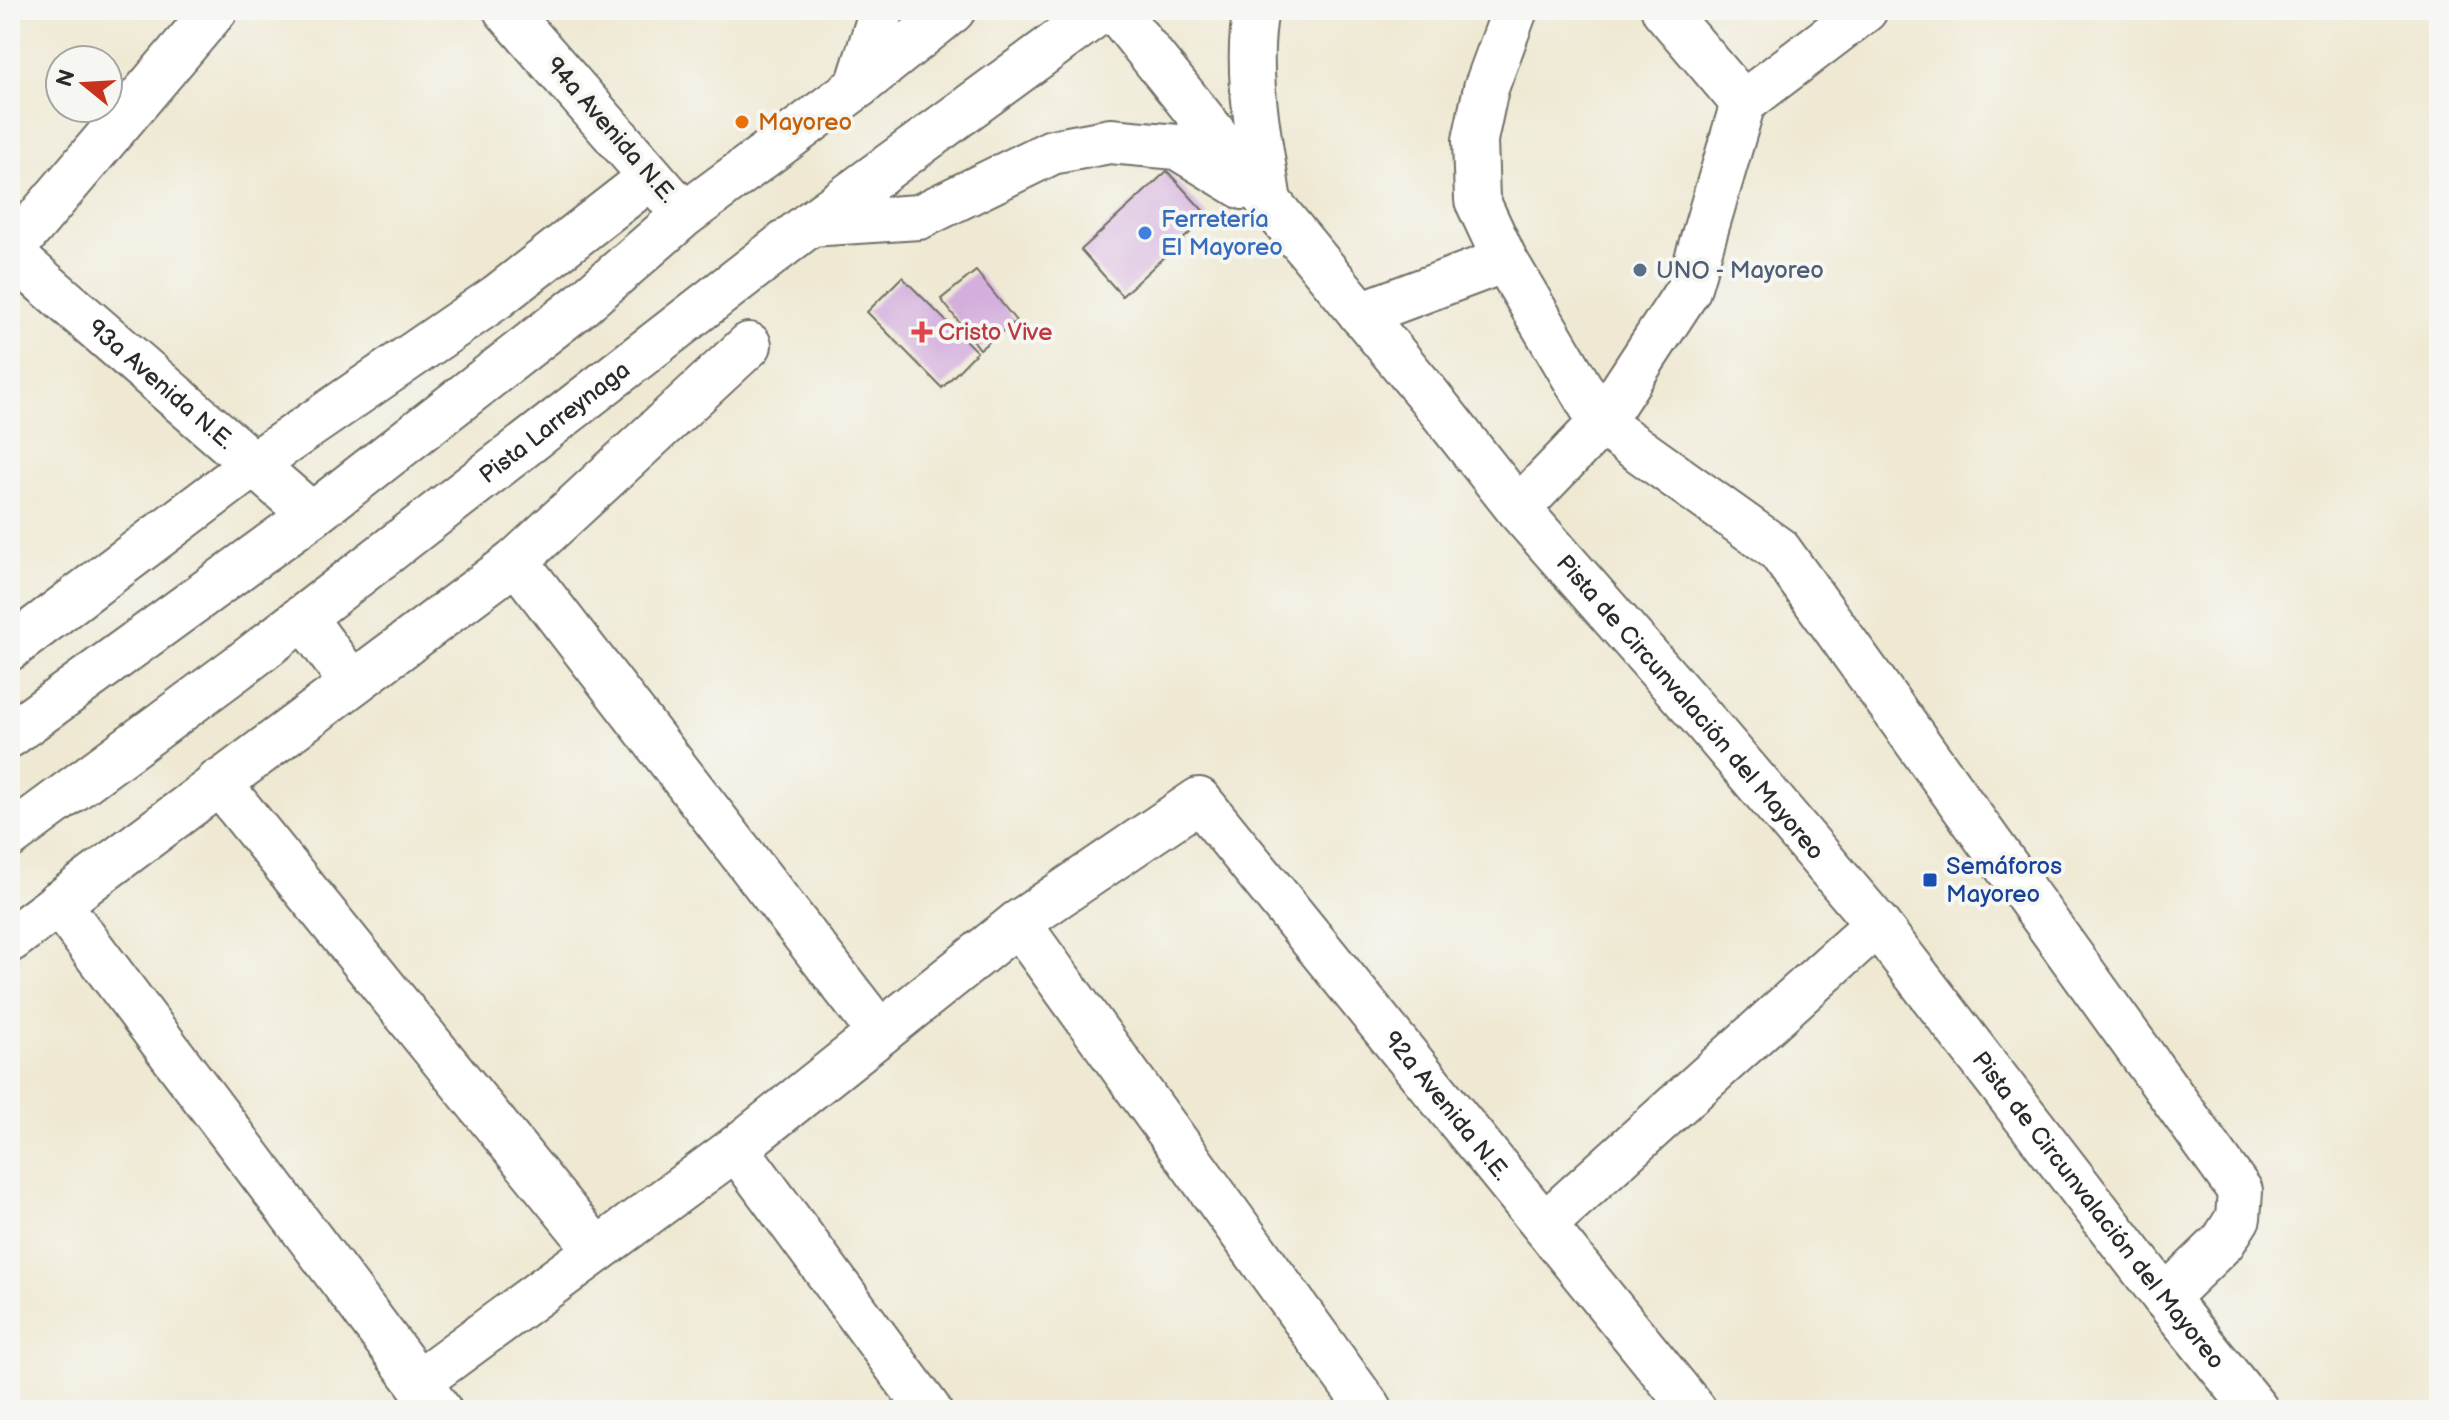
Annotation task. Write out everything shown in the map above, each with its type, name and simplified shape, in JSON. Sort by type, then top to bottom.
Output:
[{"type":"street","points":[[10,252],[215,10]]},
{"type":"street","name":"94a Avenida N.E.","points":[[506,10],[684,215]]},
{"type":"street","points":[[858,86],[882,10]]},
{"type":"street","points":[[10,735],[312,515],[582,304],[684,215],[858,86],[953,10]]},
{"type":"street","name":"Pista Larreynaga","points":[[10,836],[303,617],[810,224],[1102,10]]},
{"type":"street","name":"Pista de Circunvalación del Mayoreo","points":[[1115,10],[1518,509],[1877,924],[2165,1298],[2256,1410]]},
{"type":"street","points":[[1256,10],[1252,30],[1253,85],[1269,202]]},
{"type":"street","points":[[1515,10],[1486,88],[1475,140],[1477,200],[1505,260],[1601,423],[1779,550],[2240,1191],[2238,1218],[2223,1242],[2165,1298]]},
{"type":"street","points":[[1664,10],[1743,103]]},
{"type":"street","points":[[1518,509],[1601,423],[1688,290],[1743,103],[1865,10]]},
{"type":"street","points":[[810,224],[919,217],[1052,152],[1110,141],[1177,147],[1269,202]]},
{"type":"street","points":[[10,648],[254,464],[497,297],[651,177]]},
{"type":"street","name":"93a Avenida N.E.","points":[[10,252],[312,515]]},
{"type":"street","points":[[1361,314],[1505,260]]},
{"type":"street","points":[[10,940],[516,561],[749,345]]},
{"type":"street","points":[[516,561],[880,1033]]},
{"type":"street","points":[[303,617],[352,683]]},
{"type":"street","points":[[218,782],[597,1250]]},
{"type":"street","name":"92a Avenida N.E.","points":[[1018,923],[1199,800],[1694,1410]]},
{"type":"street","points":[[58,903],[428,1396],[597,1250],[736,1148],[1018,923],[1370,1410]]},
{"type":"street","points":[[1544,1225],[1877,924]]},
{"type":"street","points":[[736,1148],[929,1410]]},
{"type":"building","name":"Ferretería El Mayoreo","points":[[1167,171],[1208,216],[1122,296],[1081,250]]},
{"type":"building","points":[[976,271],[1016,321],[980,349],[941,299]]},
{"type":"building","name":"Cristo Vive","points":[[902,277],[977,352],[942,388],[867,312]]},
{"type":"place","name":"Mayoreo","points":[[742,122]]},
{"type":"place","name":"Ferretería El Mayoreo","points":[[1145,233]]},
{"type":"place","name":"UNO - Mayoreo","points":[[1640,270]]},
{"type":"place","name":"Cristo Vive","points":[[922,332]]},
{"type":"place","name":"Semáforos Mayoreo","points":[[1930,880]]}]
